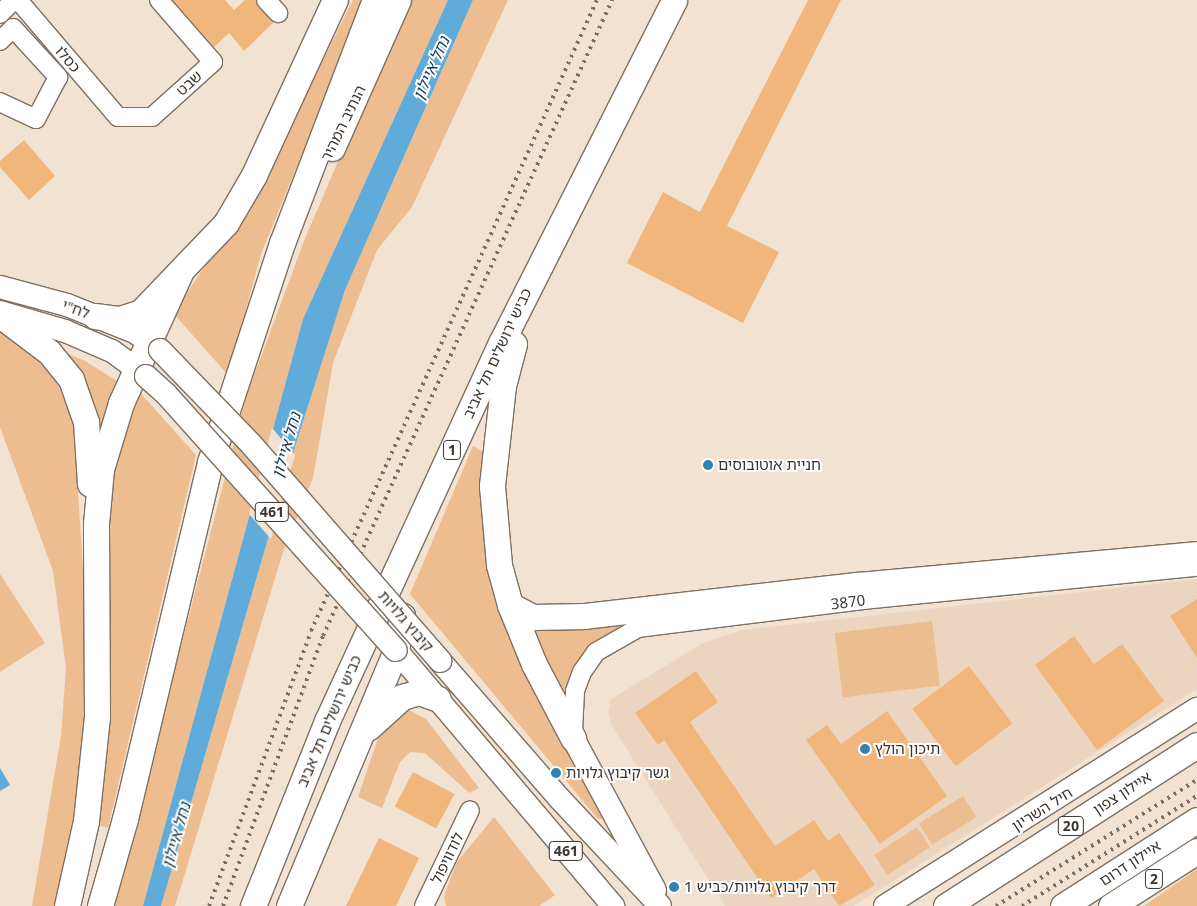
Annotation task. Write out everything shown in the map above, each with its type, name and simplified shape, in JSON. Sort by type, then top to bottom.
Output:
[{"type":"highway","points":[[95,316],[120,319],[141,312],[226,223],[254,175],[335,0]]},
{"type":"highway","points":[[100,906],[125,819],[210,462],[282,243],[375,0]]},
{"type":"highway","name":"הנתיב המהיר","points":[[282,243],[348,118],[398,0]]},
{"type":"highway","name":"כביש ירושלים תל אביב","points":[[253,906],[327,721],[564,213],[674,0]]},
{"type":"highway","points":[[564,213],[510,352],[503,386],[492,486],[499,565],[510,605],[534,664],[573,738]]},
{"type":"highway","points":[[67,906],[86,821],[97,716],[96,524],[107,442],[155,345],[180,273]]},
{"type":"highway","points":[[0,313],[61,364],[77,393],[86,422],[89,477],[96,524]]},
{"type":"highway","points":[[510,605],[533,617],[584,616],[857,585],[1197,554]]},
{"type":"highway","points":[[289,906],[392,659],[402,616]]},
{"type":"highway","points":[[356,742],[384,709],[402,696],[419,692],[438,699]]},
{"type":"highway","name":"איילון צפון","points":[[946,906],[1197,745]]},
{"type":"highway","name":"איילון דרום","points":[[1063,906],[1197,820]]},
{"type":"highway","name":"2","points":[[1111,906],[1197,851]]},
{"type":"main road","name":"לח\"י","points":[[0,287],[67,305],[95,316],[155,345]]},
{"type":"main road","name":"לח\"י","points":[[0,313],[73,334],[112,351],[141,372]]},
{"type":"main road","name":"קיבוץ גלויות","points":[[155,345],[251,444],[560,799],[662,906]]},
{"type":"main road","name":"קיבוץ גלויות","points":[[141,372],[166,394],[392,659],[420,678],[610,903]]},
{"type":"main road","name":"חיל השריון","points":[[885,906],[1197,709]]},
{"type":"main road","points":[[573,738],[662,906]]},
{"type":"street","points":[[0,14],[16,0]]},
{"type":"street","name":"כסלו","points":[[16,0],[118,117]]},
{"type":"street","name":"שבט","points":[[118,117],[152,116],[213,62],[159,0]]},
{"type":"street","points":[[266,0],[278,13]]},
{"type":"street","points":[[0,41],[13,28],[58,77]]},
{"type":"street","points":[[0,102],[36,119],[58,77],[75,66]]},
{"type":"street","name":"3870","points":[[573,738],[572,711],[582,672],[596,652],[638,628],[864,600],[1197,567]]},
{"type":"street","name":"לודוויפול","points":[[424,906],[470,810]]},
{"type":"shaded area","points":[[353,0],[365,0],[261,254],[228,375],[173,313],[263,181]]},
{"type":"shaded area","points":[[407,0],[448,0],[303,319],[143,906],[113,906],[246,397],[304,241]]},
{"type":"shaded area","points":[[473,0],[508,0],[412,207],[377,250],[333,363],[313,478],[283,552],[175,906],[161,906],[293,453],[345,290]]},
{"type":"shaded area","points":[[0,320],[34,347],[72,403],[89,659],[75,836],[58,906],[32,906],[61,736],[66,668],[53,571],[0,427]]},
{"type":"shaded area","points":[[68,354],[85,361],[117,381],[98,440],[66,358]]},
{"type":"shaded area","points":[[135,387],[196,455],[108,828],[93,823],[105,499]]},
{"type":"shaded area","points":[[473,446],[482,451],[483,523],[609,818],[598,819],[410,594]]},
{"type":"shaded area","points":[[0,574],[45,643],[0,672]]},
{"type":"shaded area","name":"תיכון הולץ","points":[[1197,579],[1197,689],[854,906],[725,906],[611,724],[608,712],[611,699],[703,643],[742,630]]},
{"type":"shaded area","points":[[651,615],[590,649],[577,664],[571,678],[565,712],[521,623]]},
{"type":"shaded area","points":[[932,621],[940,686],[843,697],[835,633]]},
{"type":"shaded area","points":[[403,707],[426,719],[479,788],[469,793],[425,753],[410,752],[400,762],[382,808],[358,797],[385,718]]},
{"type":"shaded area","points":[[963,796],[976,817],[932,845],[919,824]]},
{"type":"shaded area","points":[[494,817],[555,895],[539,906],[446,906],[444,896],[457,862]]},
{"type":"shaded area","points":[[917,827],[930,847],[887,875],[874,855]]},
{"type":"shaded area","points":[[1197,869],[1197,906],[1144,906]]},
{"type":"water","name":"נחל איילון","points":[[448,0],[473,0],[345,290],[293,453],[161,906],[143,906],[303,319]]},
{"type":"water","points":[[0,768],[10,785],[0,791]]},
{"type":"pier","points":[[272,428],[295,455],[271,539],[249,514]]},
{"type":"building","points":[[173,0],[225,0],[234,10],[245,0],[256,0],[258,7],[274,22],[244,51],[229,33],[214,47]]},
{"type":"building","points":[[808,0],[841,0],[727,226],[779,252],[743,323],[627,263],[663,192],[700,212]]},
{"type":"building","points":[[24,140],[55,176],[29,200],[0,167],[0,161]]},
{"type":"building","points":[[1197,599],[1197,658],[1170,616]]},
{"type":"building","points":[[1074,636],[1094,664],[1122,644],[1164,701],[1097,750],[1035,665]]},
{"type":"building","points":[[969,666],[1012,724],[956,766],[912,709]]},
{"type":"building","points":[[696,671],[718,702],[690,722],[775,846],[814,820],[828,841],[839,833],[875,885],[839,906],[814,869],[771,898],[664,740],[658,745],[635,713]]},
{"type":"building","points":[[887,711],[947,796],[880,844],[806,740],[827,725],[841,744]]},
{"type":"building","points":[[413,772],[454,794],[436,829],[395,806]]},
{"type":"building","points":[[379,838],[419,858],[396,906],[346,906]]},
{"type":"railway","points":[[209,906],[311,631],[597,0]]},
{"type":"railway","points":[[223,906],[323,636],[612,0]]},
{"type":"railway","points":[[996,906],[1197,780]]},
{"type":"railway","points":[[1022,906],[1197,796]]},
{"type":"place","name":"חניית אוטובוסים","points":[[708,465]]},
{"type":"place","name":"תיכון הולץ","points":[[865,749]]},
{"type":"place","name":"גשר קיבוץ גלויות","points":[[556,773]]},
{"type":"place","name":"דרך קיבוץ גלויות/כביש 1","points":[[674,887]]}]
